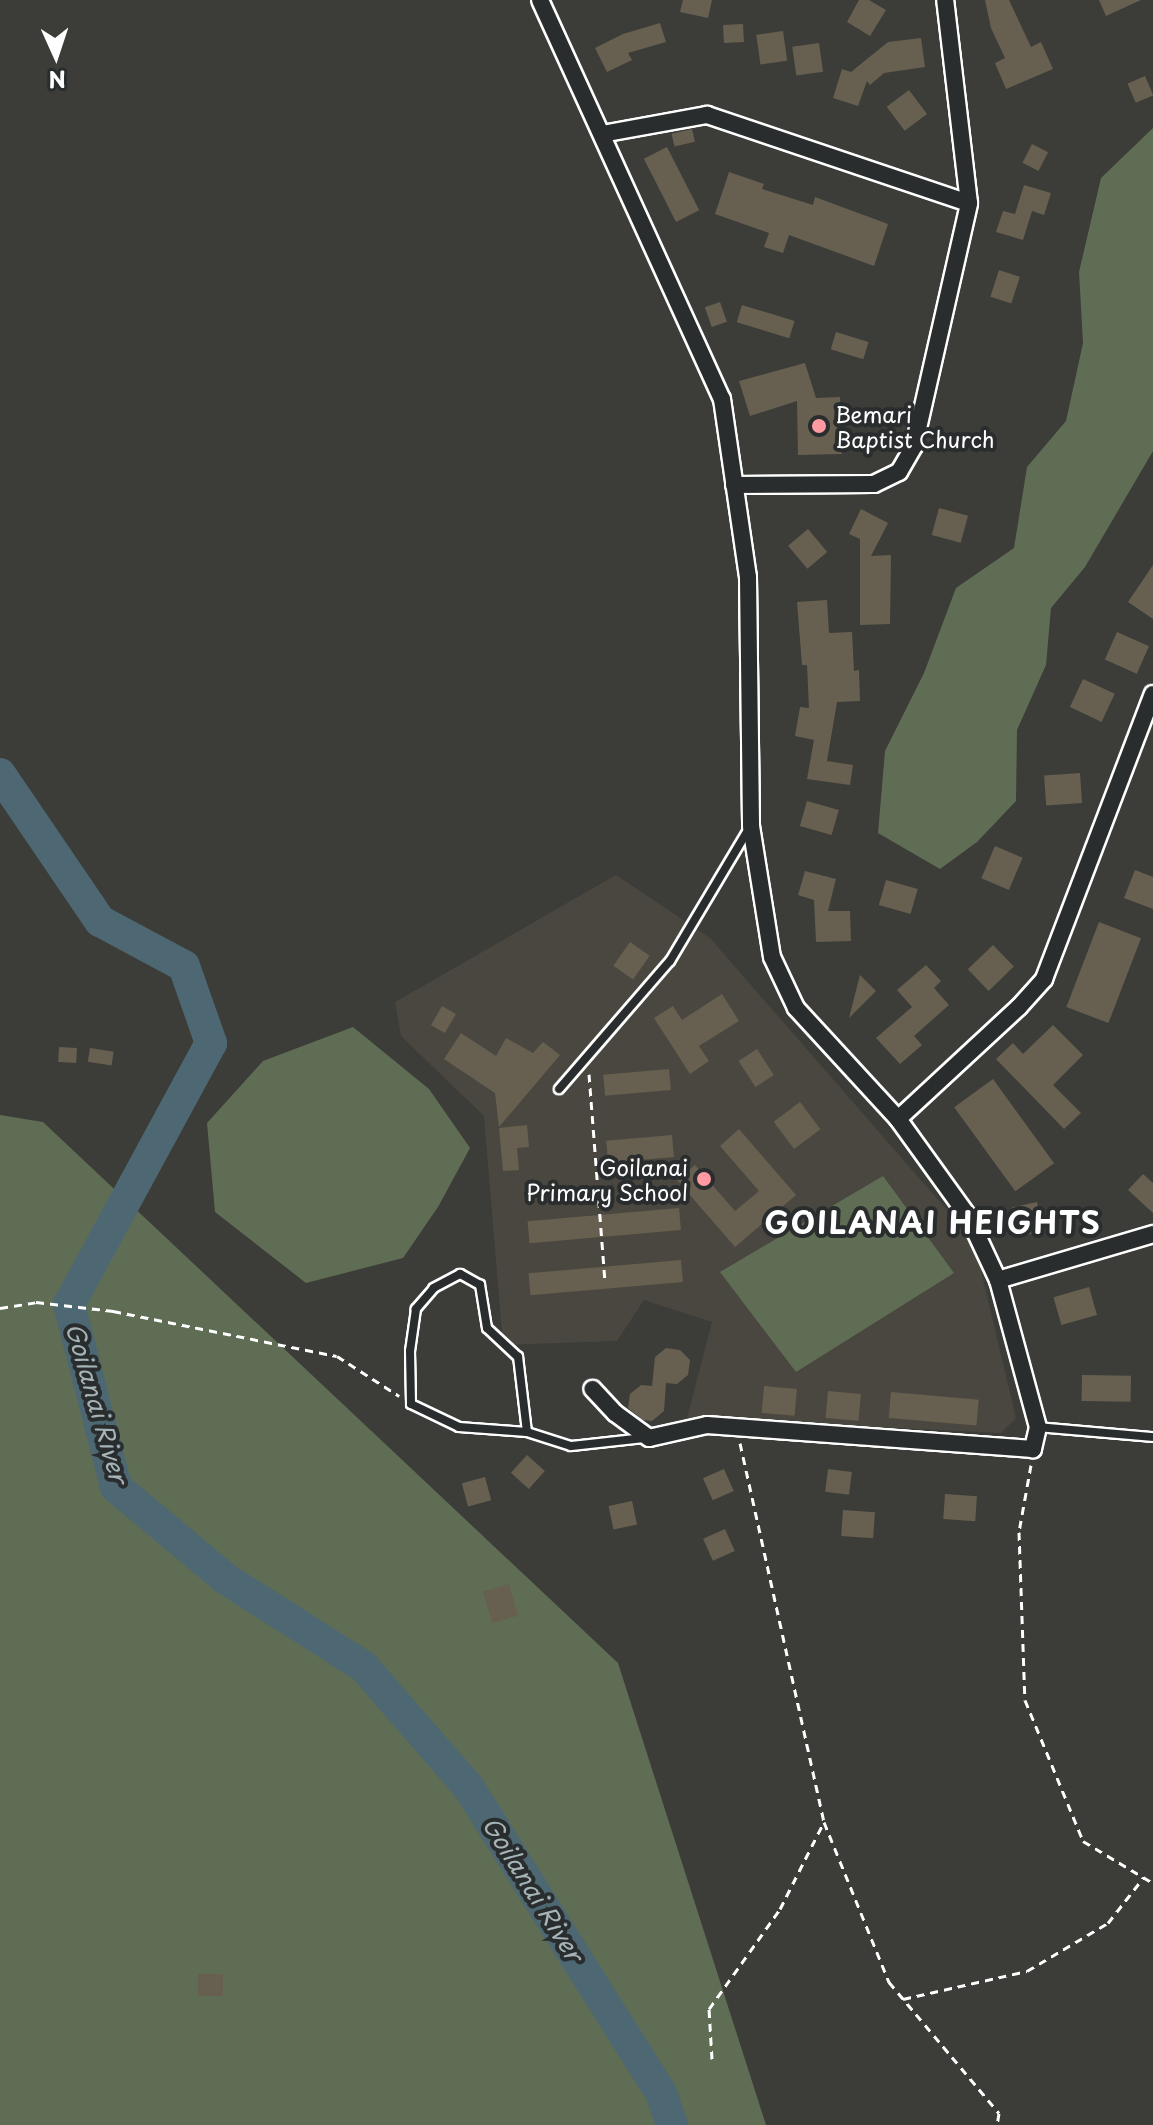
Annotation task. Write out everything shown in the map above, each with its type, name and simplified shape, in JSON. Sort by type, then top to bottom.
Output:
[{"type":"street","points":[[540,0],[722,399],[748,577],[751,826],[772,957],[796,1008],[898,1119],[968,1216],[998,1280],[1038,1427],[1033,1449],[707,1425],[649,1438],[615,1413],[593,1389]]},
{"type":"street","points":[[734,485],[874,484],[899,472],[914,446],[969,203],[945,0]]},
{"type":"street","points":[[602,134],[707,115],[969,203]]},
{"type":"street","points":[[898,1119],[1019,1007],[1044,979],[1153,694]]},
{"type":"street","points":[[998,1280],[1153,1234]]},
{"type":"lane","points":[[559,1089],[670,961],[751,826]]},
{"type":"lane","points":[[527,1432],[518,1357],[487,1328],[480,1285],[460,1274],[434,1288],[416,1309],[410,1351],[411,1404],[459,1427],[527,1432],[571,1446],[649,1438]]},
{"type":"lane","points":[[1038,1427],[1153,1437]]},
{"type":"path","points":[[587,1056],[605,1282]]},
{"type":"path","points":[[0,1308],[36,1302],[113,1311],[337,1356],[411,1404]]},
{"type":"path","points":[[737,1427],[824,1822],[889,1982],[999,2113],[997,2125]]},
{"type":"path","points":[[1033,1449],[1019,1532],[1025,1700],[1083,1841],[1153,1883]]},
{"type":"path","points":[[712,2059],[709,2009],[780,1909],[824,1822]]},
{"type":"path","points":[[903,1999],[1027,1971],[1108,1923],[1144,1877]]},
{"type":"shaded area","name":"Goilanai Primary School","points":[[616,875],[710,938],[974,1241],[1016,1418],[1001,1433],[687,1418],[712,1322],[644,1300],[617,1341],[503,1345],[484,1116],[401,1036],[395,1002]]},
{"type":"green space","points":[[1153,128],[1153,451],[1085,567],[1051,608],[1046,665],[1017,730],[1016,801],[977,842],[940,869],[878,833],[885,751],[924,673],[956,588],[1014,548],[1027,467],[1066,421],[1083,343],[1079,272],[1101,178]]},
{"type":"green space","points":[[353,1027],[429,1089],[470,1148],[438,1207],[403,1258],[306,1283],[215,1212],[207,1123],[263,1061]]},
{"type":"green space","points":[[0,1115],[43,1122],[618,1663],[766,2125],[0,2125]]},
{"type":"green space","points":[[883,1176],[954,1273],[796,1372],[720,1272]]},
{"type":"building","points":[[683,0],[712,0],[708,18],[680,12]]},
{"type":"building","points":[[859,0],[869,0],[886,10],[870,36],[847,22]]},
{"type":"building","points":[[985,0],[1009,0],[1031,47],[1041,42],[1053,69],[1006,89],[995,63],[1005,58],[991,28]]},
{"type":"building","points":[[1099,0],[1141,0],[1106,16]]},
{"type":"building","points":[[660,23],[666,42],[628,53],[632,60],[607,72],[595,48],[623,34]]},
{"type":"building","points":[[743,24],[744,42],[724,43],[723,25]]},
{"type":"building","points":[[783,31],[787,61],[760,64],[756,35]]},
{"type":"building","points":[[921,38],[925,67],[884,73],[870,85],[867,81],[858,106],[833,98],[842,69],[851,72],[888,42]]},
{"type":"building","points":[[819,43],[823,72],[796,75],[792,47]]},
{"type":"building","points":[[1145,76],[1153,95],[1136,103],[1128,83]]},
{"type":"building","points":[[909,90],[927,114],[905,131],[887,107]]},
{"type":"building","points":[[692,129],[695,142],[674,146],[672,134]]},
{"type":"building","points":[[1032,144],[1048,152],[1039,171],[1022,163]]},
{"type":"building","points":[[667,147],[699,210],[676,222],[644,159]]},
{"type":"building","points":[[729,172],[764,184],[762,189],[813,205],[815,197],[888,224],[874,266],[789,235],[783,253],[764,247],[769,233],[715,214]]},
{"type":"building","points":[[1024,185],[1051,193],[1044,215],[1032,211],[1023,240],[996,232],[1003,211],[1015,214]]},
{"type":"building","points":[[999,270],[1020,277],[1011,303],[990,297]]},
{"type":"building","points":[[720,302],[727,322],[712,327],[705,307]]},
{"type":"building","points":[[742,305],[795,321],[789,338],[737,322]]},
{"type":"building","points":[[836,332],[869,342],[863,359],[831,349]]},
{"type":"building","points":[[805,363],[816,398],[840,397],[842,454],[798,455],[797,401],[750,416],[739,381]]},
{"type":"building","points":[[939,508],[968,516],[961,543],[932,535]]},
{"type":"building","points":[[861,509],[888,523],[871,556],[891,555],[890,624],[860,625],[860,539],[849,534]]},
{"type":"building","points":[[808,529],[827,552],[807,569],[788,546]]},
{"type":"building","points":[[1153,565],[1153,619],[1128,602]]},
{"type":"building","points":[[827,600],[829,633],[852,632],[854,671],[859,670],[860,701],[837,702],[827,761],[853,765],[850,785],[807,779],[814,740],[795,736],[800,707],[809,708],[807,665],[802,665],[797,602]]},
{"type":"building","points":[[1117,632],[1149,646],[1137,674],[1105,659]]},
{"type":"building","points":[[1083,679],[1115,694],[1102,722],[1070,707]]},
{"type":"building","points":[[1080,773],[1082,803],[1046,805],[1044,776]]},
{"type":"building","points":[[807,801],[839,810],[832,835],[800,826]]},
{"type":"building","points":[[995,846],[1023,858],[1009,890],[981,878]]},
{"type":"building","points":[[1135,870],[1153,877],[1153,909],[1124,898]]},
{"type":"building","points":[[805,871],[836,879],[828,911],[850,911],[851,941],[816,942],[814,900],[798,895]]},
{"type":"building","points":[[886,880],[918,889],[911,914],[879,905]]},
{"type":"building","points":[[1099,922],[1141,938],[1108,1023],[1066,1007]]},
{"type":"building","points":[[630,942],[650,956],[633,980],[613,966]]},
{"type":"building","points":[[993,945],[1014,967],[989,991],[968,969]]},
{"type":"building","points":[[926,965],[941,981],[934,988],[949,1005],[914,1036],[922,1045],[900,1064],[876,1038],[912,1007],[897,990]]},
{"type":"building","points":[[860,975],[876,991],[849,1018]]},
{"type":"building","points":[[722,994],[739,1021],[699,1046],[709,1061],[690,1074],[654,1018],[673,1006],[682,1020]]},
{"type":"building","points":[[442,1006],[456,1014],[445,1033],[431,1025]]},
{"type":"building","points":[[1053,1025],[1083,1055],[1053,1085],[1081,1113],[1064,1129],[996,1059],[1013,1043],[1023,1054]]},
{"type":"building","points":[[461,1033],[496,1056],[506,1038],[533,1053],[543,1042],[560,1055],[499,1127],[495,1093],[444,1059]]},
{"type":"building","points":[[59,1047],[77,1048],[76,1063],[58,1062]]},
{"type":"building","points":[[90,1048],[114,1052],[112,1066],[88,1062]]},
{"type":"building","points":[[757,1049],[774,1075],[755,1087],[739,1061]]},
{"type":"building","points":[[669,1069],[671,1090],[605,1096],[603,1075]]},
{"type":"building","points":[[993,1079],[1054,1163],[1015,1191],[954,1107]]},
{"type":"building","points":[[800,1102],[820,1129],[794,1149],[774,1122]]},
{"type":"building","points":[[527,1125],[529,1147],[517,1148],[519,1170],[503,1171],[499,1128]]},
{"type":"building","points":[[739,1129],[796,1195],[735,1247],[677,1180],[695,1165],[735,1211],[759,1191],[720,1146]]},
{"type":"building","points":[[672,1135],[674,1157],[608,1163],[606,1141]]},
{"type":"building","points":[[1143,1174],[1153,1183],[1153,1213],[1128,1190]]},
{"type":"building","points":[[1037,1202],[1043,1231],[1019,1237],[1013,1207]]},
{"type":"building","points":[[679,1208],[681,1230],[529,1243],[528,1221]]},
{"type":"building","points":[[681,1260],[683,1282],[530,1295],[529,1273]]},
{"type":"building","points":[[1089,1287],[1097,1315],[1061,1325],[1053,1297]]},
{"type":"building","points":[[666,1348],[680,1350],[690,1360],[688,1375],[677,1384],[666,1383],[664,1411],[652,1421],[643,1420],[628,1408],[630,1394],[641,1385],[652,1386],[655,1357]]},
{"type":"building","points":[[1082,1375],[1131,1376],[1131,1402],[1082,1401]]},
{"type":"building","points":[[764,1386],[797,1389],[795,1416],[762,1413]]},
{"type":"building","points":[[828,1391],[861,1394],[859,1421],[826,1418]]},
{"type":"building","points":[[891,1392],[979,1400],[976,1426],[889,1418]]},
{"type":"building","points":[[527,1455],[545,1471],[529,1489],[511,1473]]},
{"type":"building","points":[[724,1469],[734,1491],[713,1500],[703,1478]]},
{"type":"building","points":[[828,1469],[852,1472],[849,1495],[825,1492]]},
{"type":"building","points":[[485,1477],[491,1500],[468,1506],[462,1483]]},
{"type":"building","points":[[945,1494],[977,1496],[975,1521],[943,1519]]},
{"type":"building","points":[[632,1501],[637,1524],[614,1529],[609,1506]]},
{"type":"building","points":[[843,1510],[875,1512],[873,1538],[841,1536]]},
{"type":"building","points":[[725,1529],[735,1551],[713,1561],[703,1539]]},
{"type":"building","points":[[509,1584],[518,1616],[492,1623],[483,1591]]},
{"type":"building","points":[[198,1974],[223,1974],[223,1996],[198,1996]]},
{"type":"waterway","name":"Goilanai River","points":[[0,774],[100,921],[184,966],[211,1043],[69,1304],[116,1487],[226,1579],[364,1667],[469,1788],[661,2093],[672,2125]]},
{"type":"place","name":"Bemari Baptist Church","points":[[819,426]]},
{"type":"place","name":"Goilanai Primary School","points":[[704,1179]]},
{"type":"district","name":"GOILANAI HEIGHTS","points":[[933,1222]]}]
